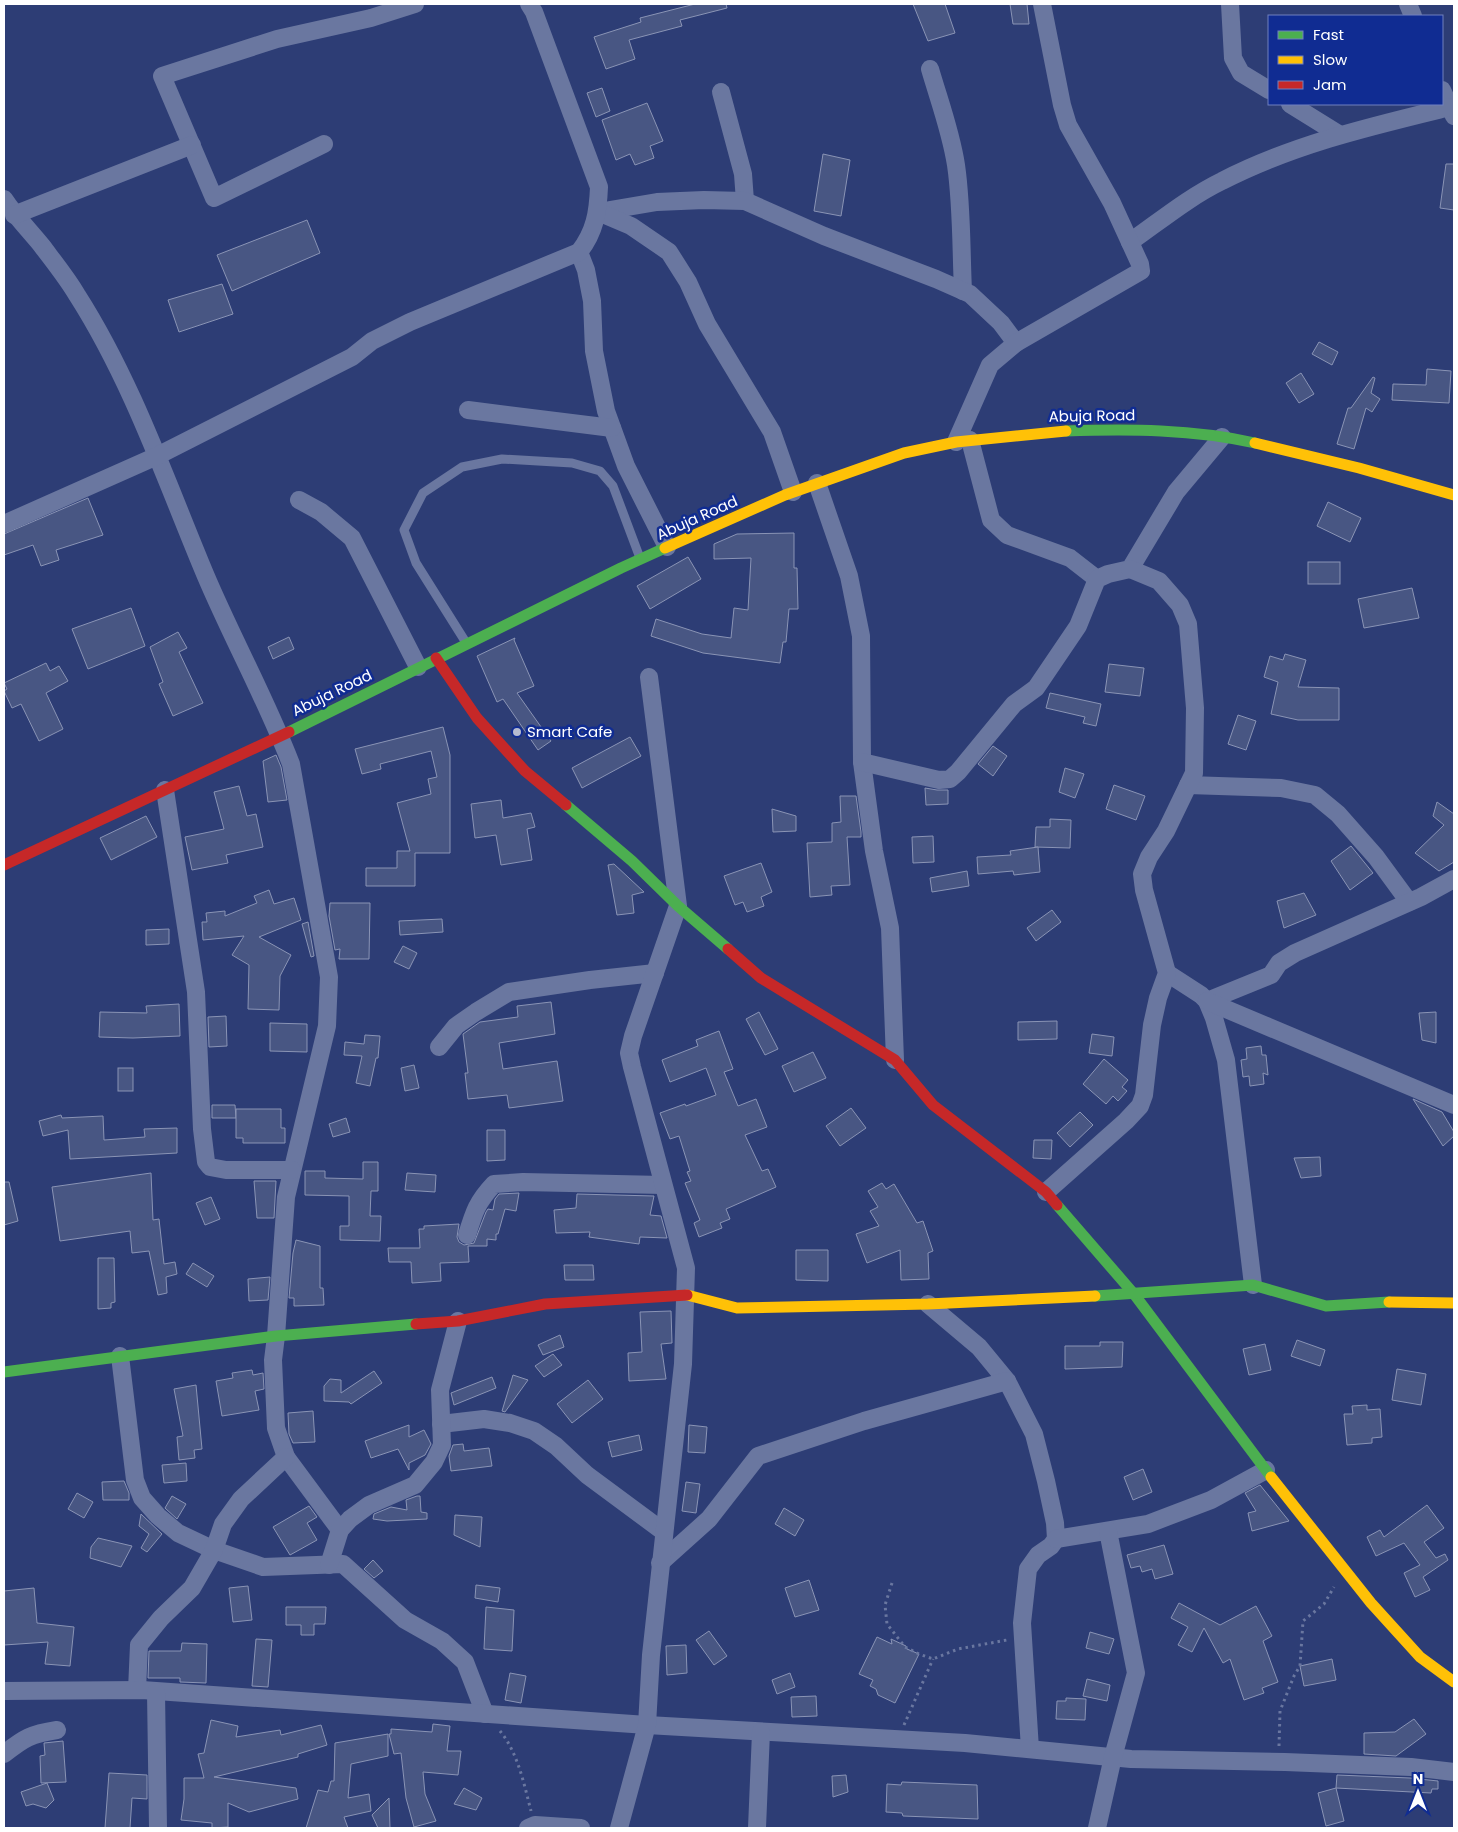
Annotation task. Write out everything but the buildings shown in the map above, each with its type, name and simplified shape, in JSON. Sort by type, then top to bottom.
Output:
[{"type":"street","points":[[324,144],[214,198],[162,76],[277,39],[371,18],[414,4]]},
{"type":"street","points":[[4,524],[157,456],[352,357],[372,341],[410,322],[579,252],[587,241],[598,212],[600,187],[534,12],[529,4]]},
{"type":"street","points":[[1042,4],[1062,105],[1068,125],[1112,203],[1140,264],[1141,271],[1016,343],[990,365],[963,441],[991,520],[1006,535],[1070,558],[1097,579]]},
{"type":"street","points":[[1230,4],[1233,58],[1241,73],[1268,89]]},
{"type":"street","points":[[930,69],[956,164],[963,291]]},
{"type":"street","points":[[721,92],[744,174],[745,200]]},
{"type":"street","points":[[1130,242],[1199,194],[1270,158],[1340,135],[1452,111],[1443,92]]},
{"type":"street","points":[[1292,105],[1340,135]]},
{"type":"street","points":[[14,215],[192,145]]},
{"type":"street","points":[[4,199],[14,215],[42,246],[77,295],[113,361],[157,456],[206,575],[291,764],[329,977],[327,1026],[286,1197],[273,1360],[276,1428],[286,1456],[340,1530]]},
{"type":"street","points":[[598,212],[657,202],[745,200],[824,236],[970,294],[1001,322],[1016,343]]},
{"type":"street","points":[[598,212],[631,226],[670,252],[688,282],[707,324],[772,432],[793,492]]},
{"type":"street","points":[[579,252],[586,270],[592,301],[594,351],[606,411],[626,466],[667,547]]},
{"type":"street","points":[[468,410],[612,428]]},
{"type":"street","name":"Abuja Road","points":[[4,865],[280,736],[436,658],[667,547],[793,492],[904,453],[963,441],[1054,431],[1122,429],[1222,437],[1268,446],[1359,468],[1454,495]]},
{"type":"street","points":[[1130,570],[1176,492],[1222,437]]},
{"type":"street","points":[[817,483],[849,576],[856,603],[861,636],[862,762],[874,851],[890,928],[895,1060]]},
{"type":"street","points":[[299,500],[321,512],[352,538],[418,667]]},
{"type":"street","points":[[862,762],[939,780],[950,779],[958,772],[1014,704],[1036,688],[1078,626],[1097,579],[1108,574],[1130,570],[1159,580],[1180,605],[1188,624],[1195,708],[1194,774],[1142,874],[1144,890],[1167,973],[1158,998],[1152,1025],[1144,1095],[1140,1106],[1126,1121],[1046,1192]]},
{"type":"street","points":[[436,658],[478,718],[526,771],[632,862],[678,906],[762,978],[895,1060],[933,1105],[1046,1192],[1134,1294],[1266,1470],[1371,1603],[1420,1657],[1454,1682]]},
{"type":"street","points":[[619,1828],[647,1725],[651,1655],[660,1563],[683,1364],[686,1268],[629,1053],[633,1036],[678,906],[649,677]]},
{"type":"street","points":[[1188,785],[1281,788],[1315,794],[1338,814],[1376,857],[1409,902]]},
{"type":"street","points":[[165,790],[196,992],[202,1129],[206,1162],[210,1168],[226,1170],[292,1170]]},
{"type":"street","points":[[1207,1001],[1271,975],[1279,964],[1295,953],[1409,902],[1454,879]]},
{"type":"street","points":[[439,1047],[456,1026],[509,992],[655,973]]},
{"type":"street","points":[[1167,973],[1207,1001],[1454,1105]]},
{"type":"street","points":[[1207,1001],[1226,1060],[1254,1285]]},
{"type":"street","points":[[467,1236],[480,1198],[494,1184],[523,1182],[663,1185]]},
{"type":"street","points":[[4,1372],[276,1336],[458,1320],[545,1304],[685,1294],[737,1308],[928,1304],[1134,1294],[1254,1285],[1326,1306],[1392,1302],[1454,1303]]},
{"type":"street","points":[[928,1304],[979,1347],[1006,1381],[1034,1434],[1046,1481],[1056,1539],[1051,1546],[1038,1555],[1028,1569],[1024,1595],[1022,1637],[1030,1749]]},
{"type":"street","points":[[329,1565],[340,1530],[350,1519],[369,1505],[415,1485],[434,1462],[442,1445],[440,1390],[458,1320]]},
{"type":"street","points":[[120,1356],[134,1480],[142,1498],[158,1516],[178,1533],[214,1550],[263,1567],[343,1564],[405,1620],[442,1641],[465,1662],[485,1714]]},
{"type":"street","points":[[660,1563],[709,1519],[758,1456],[864,1421],[1006,1381]]},
{"type":"street","points":[[441,1424],[484,1419],[510,1423],[534,1431],[556,1446],[587,1475],[664,1532]]},
{"type":"street","points":[[138,1690],[139,1645],[161,1618],[192,1588],[214,1550],[223,1524],[241,1499],[286,1456]]},
{"type":"street","points":[[1056,1539],[1148,1524],[1211,1500],[1266,1470]]},
{"type":"street","points":[[1097,1828],[1113,1757],[1136,1673],[1108,1531]]},
{"type":"street","points":[[4,1691],[138,1690],[647,1725],[965,1743],[1113,1757],[1411,1767],[1454,1772]]},
{"type":"street","points":[[156,1692],[158,1828]]},
{"type":"street","points":[[4,1754],[19,1742],[34,1734],[56,1730]]},
{"type":"street","points":[[757,1828],[761,1732]]},
{"type":"street","points":[[531,1827],[581,1828]]},
{"type":"lane","points":[[467,643],[416,563],[404,530],[423,493],[462,467],[502,459],[572,463],[600,471],[613,486],[641,560]]},
{"type":"path","points":[[1278,1762],[1280,1711],[1300,1666],[1303,1621],[1324,1604],[1344,1569]]},
{"type":"path","points":[[892,1583],[885,1605],[887,1624],[905,1647],[919,1654],[933,1659],[958,1650],[1022,1637]]},
{"type":"path","points":[[898,1740],[933,1659]]},
{"type":"path","points":[[485,1714],[506,1739],[521,1774],[531,1827]]},
{"type":"traffic: fast","points":[[1066,431],[1161,431],[1232,438],[1255,443]]},
{"type":"traffic: fast","points":[[289,732],[665,548]]},
{"type":"traffic: fast","points":[[566,805],[632,861],[678,906],[728,949]]},
{"type":"traffic: fast","points":[[1057,1205],[1134,1294],[1271,1477]]},
{"type":"traffic: fast","points":[[1095,1296],[1253,1285],[1326,1306],[1389,1302]]},
{"type":"traffic: fast","points":[[4,1372],[276,1336],[416,1324]]},
{"type":"traffic: slow","points":[[665,548],[785,495],[904,453],[956,442],[1066,431]]},
{"type":"traffic: slow","points":[[1255,443],[1359,468],[1454,495]]},
{"type":"traffic: slow","points":[[687,1295],[737,1308],[928,1304],[1095,1296]]},
{"type":"traffic: slow","points":[[1389,1302],[1454,1303]]},
{"type":"traffic: slow","points":[[1271,1477],[1371,1603],[1420,1657],[1454,1682]]},
{"type":"traffic: jam","points":[[436,658],[477,718],[525,771],[566,805]]},
{"type":"traffic: jam","points":[[4,865],[289,732]]},
{"type":"traffic: jam","points":[[728,949],[761,978],[895,1060],[933,1105],[1046,1192],[1057,1205]]},
{"type":"traffic: jam","points":[[416,1324],[458,1321],[545,1304],[687,1295]]},
{"type":"place","name":"Smart Cafe","points":[[517,732]]}]
